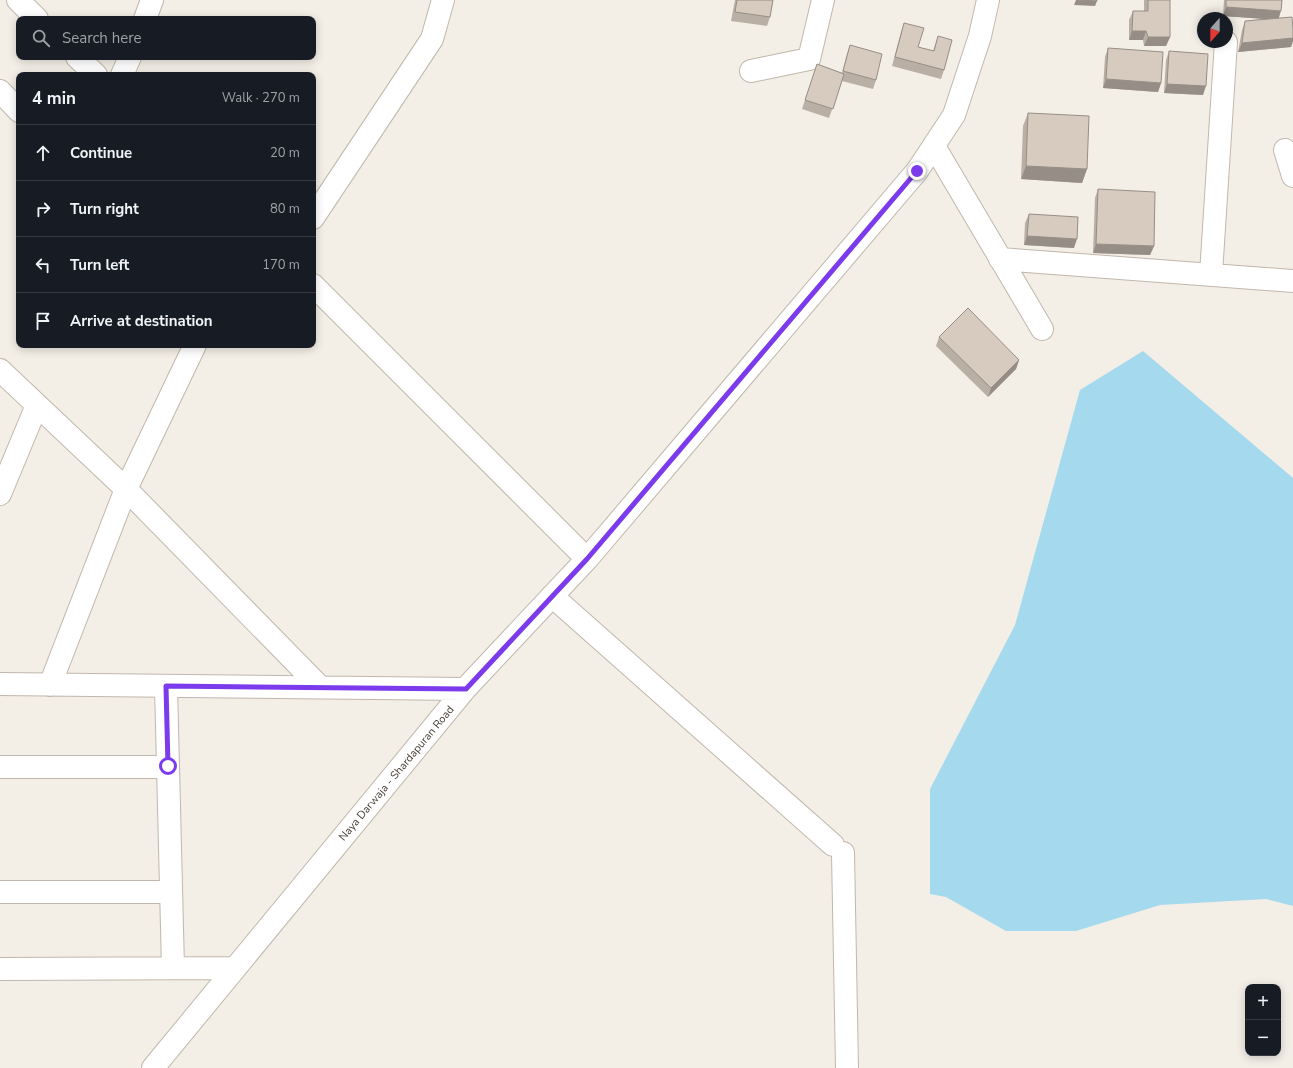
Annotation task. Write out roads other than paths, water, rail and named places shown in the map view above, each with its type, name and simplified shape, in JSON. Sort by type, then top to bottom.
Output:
[{"type":"street","points":[[18,0],[34,16]]},
{"type":"street","points":[[146,16],[152,0]]},
{"type":"street","points":[[316,213],[432,39],[443,0]]},
{"type":"street","points":[[751,71],[809,59],[822,0]]},
{"type":"street","name":"Naya Darwaja - Shardapuran Road","points":[[152,1068],[466,689],[587,559],[917,171],[954,115],[980,36],[988,0]]},
{"type":"street","points":[[1211,274],[1226,48]]},
{"type":"street","points":[[80,60],[93,72]]},
{"type":"street","points":[[123,72],[129,60]]},
{"type":"street","points":[[0,91],[16,108]]},
{"type":"street","points":[[934,146],[1042,329]]},
{"type":"street","points":[[1285,150],[1293,176]]},
{"type":"street","points":[[1000,259],[1293,280]]},
{"type":"street","points":[[316,288],[587,559]]},
{"type":"street","points":[[50,685],[126,489],[194,348]]},
{"type":"street","points":[[0,370],[126,489],[320,687]]},
{"type":"street","points":[[0,494],[37,405]]},
{"type":"street","points":[[552,596],[838,849],[847,1068]]},
{"type":"street","points":[[0,684],[466,689]]},
{"type":"street","points":[[166,686],[173,968]]},
{"type":"street","points":[[0,766],[168,766]]},
{"type":"street","points":[[0,892],[170,892]]},
{"type":"street","points":[[0,969],[235,968]]},
{"type":"water","points":[[1143,351],[1293,478],[1293,906],[1266,899],[1160,905],[1076,931],[1006,931],[946,897],[930,894],[930,789],[1015,625],[1080,390]]}]
